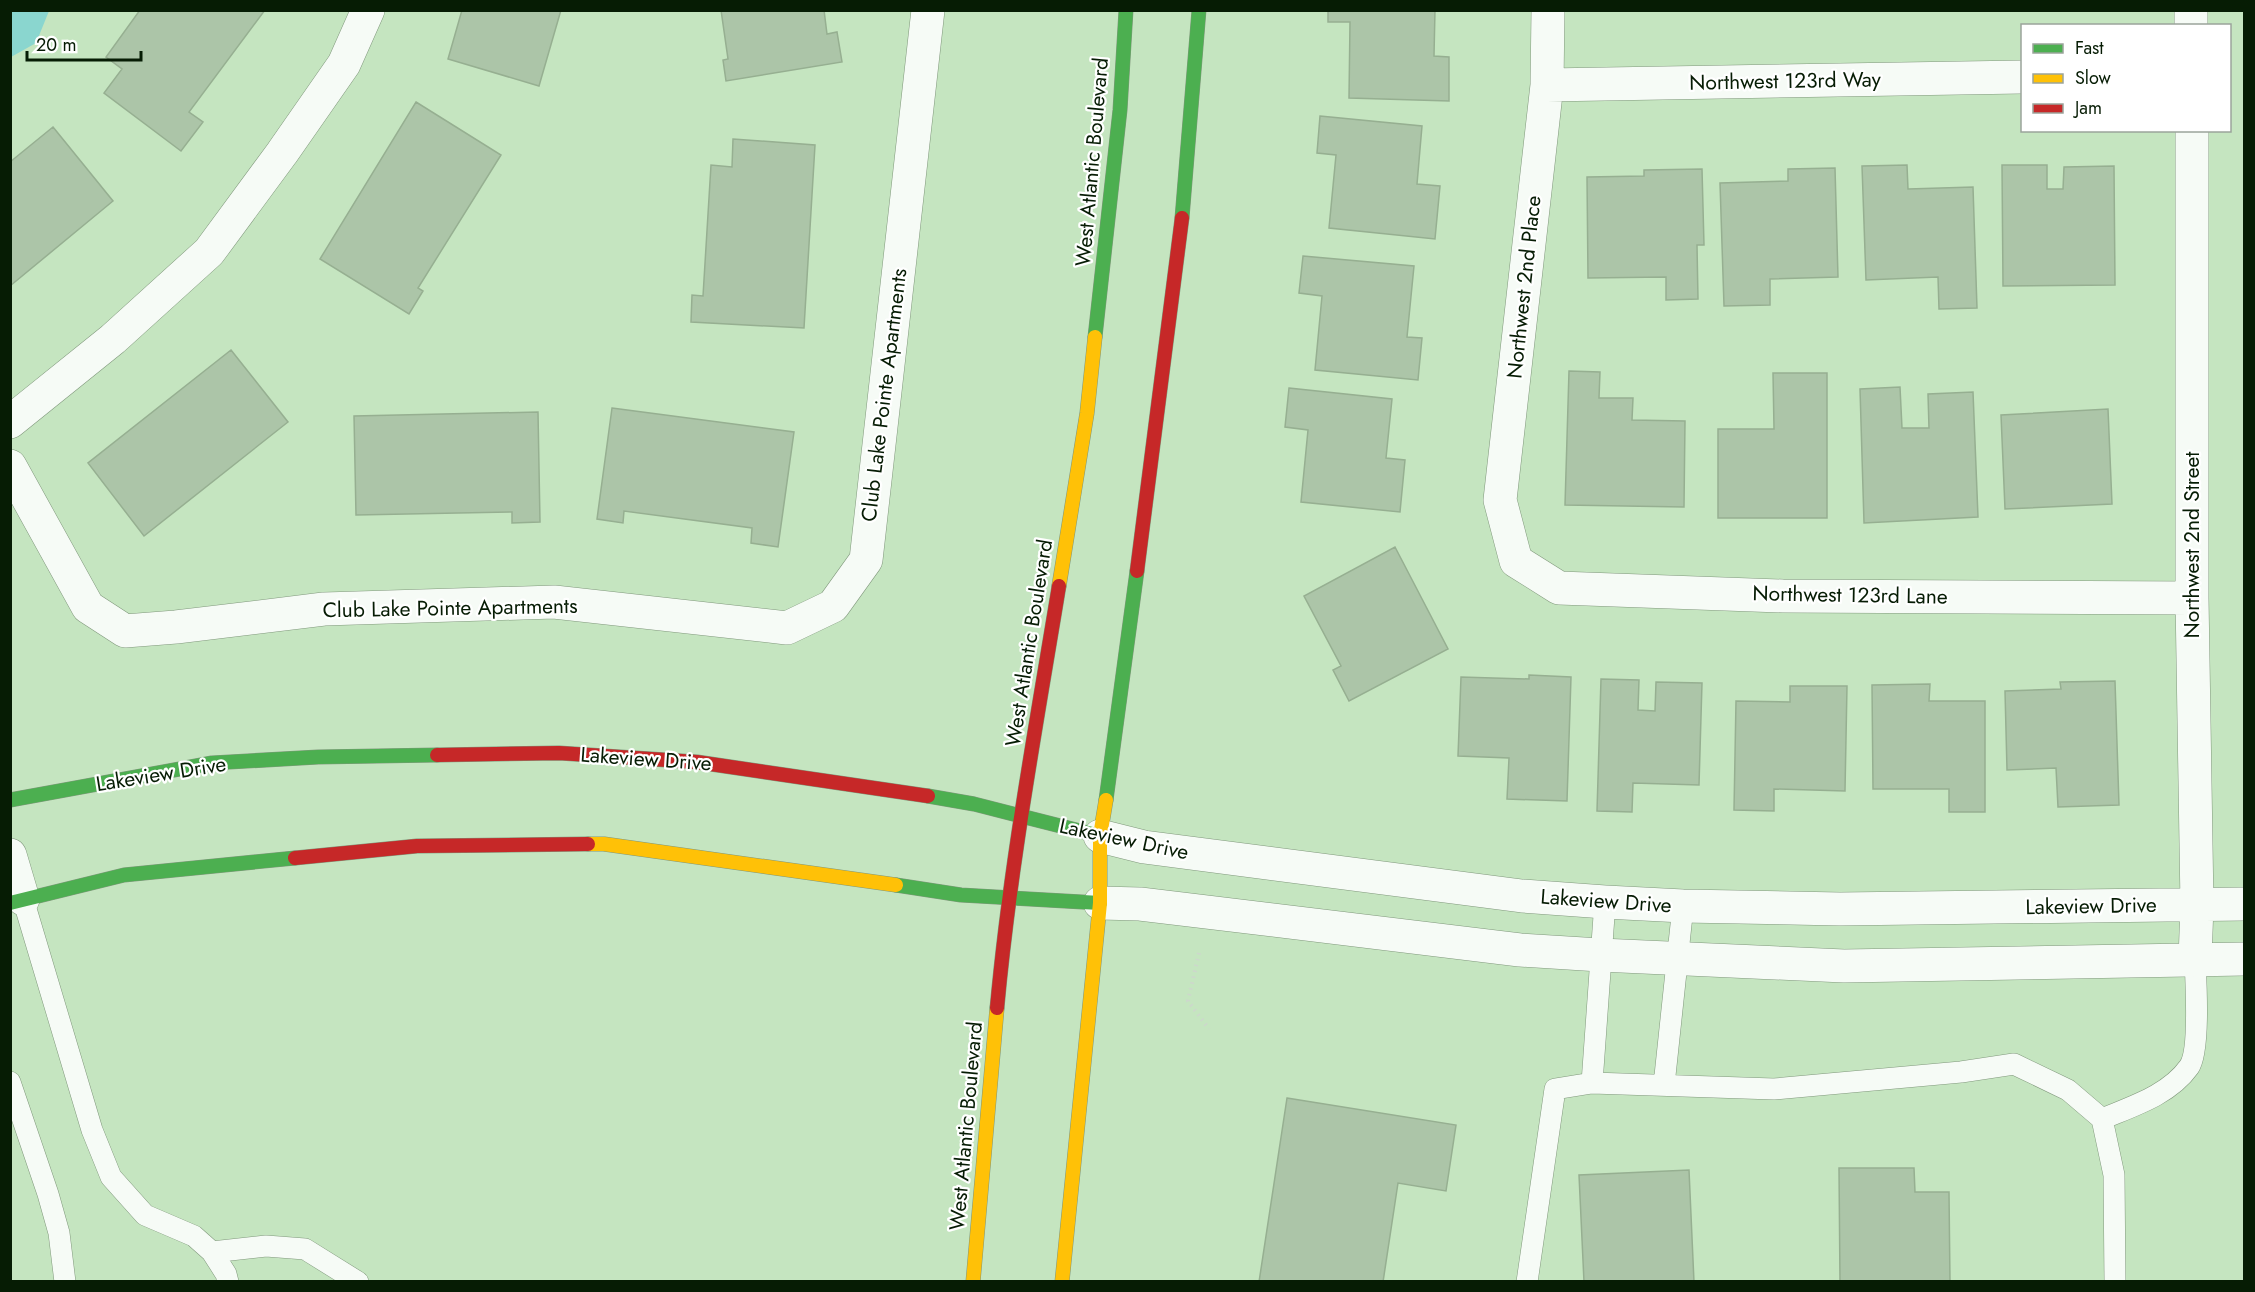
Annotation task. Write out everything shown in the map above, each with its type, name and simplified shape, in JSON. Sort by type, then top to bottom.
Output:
[{"type":"main road","name":"West Atlantic Boulevard","points":[[973,1281],[1004,935],[1021,816],[1087,413],[1120,110],[1126,10]]},
{"type":"main road","points":[[1062,1281],[1100,903],[1100,836],[1179,252],[1199,10]]},
{"type":"main road","name":"Lakeview Drive","points":[[10,800],[212,763],[318,757],[559,753],[697,762],[974,804],[1100,836]]},
{"type":"main road","points":[[17,901],[124,875],[405,847],[604,844],[809,871],[961,895],[1100,903]]},
{"type":"street","points":[[10,422],[113,339],[209,252],[344,64],[368,10]]},
{"type":"street","name":"Club Lake Pointe Apartments","points":[[10,466],[88,607],[125,631],[324,609],[554,602],[787,628],[833,606],[866,560],[928,10]]},
{"type":"street","name":"Northwest 2nd Place","points":[[1516,561],[1500,500],[1547,85],[1548,10]]},
{"type":"street","name":"Northwest 123rd Way","points":[[1547,85],[2021,77]]},
{"type":"street","name":"Northwest 2nd Street","points":[[2192,132],[2192,597],[2197,905],[2195,960]]},
{"type":"street","name":"Northwest 123rd Lane","points":[[1516,561],[1558,588],[1783,596],[2192,597]]},
{"type":"street","name":"Lakeview Drive","points":[[1100,836],[1144,848],[1522,896],[1605,902],[1840,909],[2244,904]]},
{"type":"street","points":[[10,855],[17,901]]},
{"type":"street","points":[[1100,903],[1140,904],[1520,950],[1678,959],[1844,966],[2244,959]]},
{"type":"lane","points":[[17,901],[92,1130],[111,1177],[146,1215],[194,1236],[212,1252],[228,1281]]},
{"type":"lane","points":[[1592,1083],[1605,902]]},
{"type":"lane","points":[[1664,1085],[1683,906]]},
{"type":"lane","points":[[2102,1119],[2160,1094],[2191,1065],[2197,1025],[2195,960]]},
{"type":"lane","points":[[1527,1281],[1555,1089],[1592,1083],[1774,1089],[1961,1072],[2014,1064],[2068,1090],[2102,1119],[2114,1174],[2115,1281]]},
{"type":"lane","points":[[10,1082],[59,1233],[65,1281]]},
{"type":"lane","points":[[212,1252],[266,1246],[305,1249],[358,1281]]},
{"type":"path","points":[[1198,953],[1188,1000],[1209,1029]]},
{"type":"water","points":[[11,10],[49,11],[36,43],[11,57]]},
{"type":"building","points":[[140,10],[265,10],[189,112],[203,122],[181,151],[104,93],[122,69],[106,57]]},
{"type":"building","points":[[462,10],[561,10],[539,86],[448,59]]},
{"type":"building","points":[[721,10],[824,10],[827,34],[837,32],[842,62],[726,81],[723,60],[728,59]]},
{"type":"building","points":[[1328,10],[1435,10],[1434,56],[1449,57],[1449,101],[1349,98],[1350,22],[1328,22]]},
{"type":"building","points":[[416,102],[501,155],[418,288],[423,291],[409,314],[320,259]]},
{"type":"building","points":[[1320,116],[1422,126],[1417,184],[1440,186],[1435,239],[1329,228],[1336,155],[1317,153]]},
{"type":"building","points":[[53,127],[113,201],[10,286],[10,162]]},
{"type":"building","points":[[733,139],[815,145],[804,328],[691,322],[692,295],[703,296],[711,165],[732,167]]},
{"type":"building","points":[[1907,165],[1908,189],[1973,187],[1977,308],[1939,309],[1938,277],[1866,280],[1862,166]]},
{"type":"building","points":[[2002,165],[2047,165],[2047,189],[2063,189],[2064,167],[2114,166],[2115,285],[2003,286]]},
{"type":"building","points":[[1835,168],[1838,277],[1770,279],[1770,305],[1724,306],[1720,183],[1788,181],[1788,169]]},
{"type":"building","points":[[1702,169],[1704,245],[1697,245],[1698,299],[1666,300],[1666,277],[1588,278],[1587,177],[1644,176],[1644,170]]},
{"type":"building","points":[[1303,256],[1414,266],[1407,337],[1422,338],[1418,380],[1315,370],[1322,296],[1299,293]]},
{"type":"building","points":[[231,350],[288,422],[144,536],[88,463]]},
{"type":"building","points":[[1569,371],[1600,372],[1599,398],[1633,398],[1632,420],[1685,421],[1684,507],[1565,505]]},
{"type":"building","points":[[1773,373],[1827,373],[1827,518],[1718,518],[1718,429],[1774,429]]},
{"type":"building","points":[[1900,387],[1902,428],[1929,428],[1928,394],[1973,392],[1978,517],[1864,523],[1860,389]]},
{"type":"building","points":[[1289,388],[1392,399],[1386,458],[1405,460],[1400,512],[1301,502],[1308,430],[1285,427]]},
{"type":"building","points":[[612,408],[794,432],[778,547],[751,543],[752,528],[624,511],[623,523],[597,519]]},
{"type":"building","points":[[2108,409],[2112,504],[2005,509],[2001,415]]},
{"type":"building","points":[[538,412],[540,522],[512,523],[512,512],[356,515],[354,416]]},
{"type":"building","points":[[1395,547],[1448,649],[1349,701],[1333,670],[1341,666],[1304,596]]},
{"type":"building","points":[[1529,675],[1571,677],[1567,801],[1507,799],[1509,758],[1458,756],[1461,677],[1529,679]]},
{"type":"building","points":[[1601,679],[1639,680],[1638,710],[1655,711],[1656,682],[1702,683],[1699,785],[1633,783],[1632,812],[1597,811]]},
{"type":"building","points":[[2115,681],[2119,805],[2058,807],[2056,768],[2007,770],[2005,691],[2061,689],[2060,682]]},
{"type":"building","points":[[1930,684],[1929,701],[1985,701],[1985,812],[1949,812],[1949,789],[1873,789],[1872,685]]},
{"type":"building","points":[[1790,686],[1847,686],[1845,791],[1774,789],[1774,811],[1734,810],[1736,701],[1790,702]]},
{"type":"building","points":[[1287,1098],[1456,1125],[1446,1191],[1398,1183],[1383,1282],[1259,1282]]},
{"type":"building","points":[[1839,1168],[1914,1168],[1915,1192],[1949,1192],[1950,1282],[1840,1282]]},
{"type":"building","points":[[1689,1170],[1694,1282],[1584,1282],[1579,1175]]},
{"type":"traffic: fast","points":[[1095,337],[1120,110],[1126,10]]},
{"type":"traffic: fast","points":[[1182,218],[1199,10]]},
{"type":"traffic: fast","points":[[1106,800],[1137,571]]},
{"type":"traffic: fast","points":[[10,800],[212,763],[318,757],[437,755]]},
{"type":"traffic: fast","points":[[928,796],[974,804],[1100,836]]},
{"type":"traffic: fast","points":[[10,903],[124,875],[295,858]]},
{"type":"traffic: fast","points":[[896,885],[961,895],[1100,903]]},
{"type":"traffic: slow","points":[[1059,586],[1087,413],[1095,337]]},
{"type":"traffic: slow","points":[[1062,1282],[1100,903],[1100,836],[1106,800]]},
{"type":"traffic: slow","points":[[588,844],[604,844],[896,885]]},
{"type":"traffic: slow","points":[[973,1282],[997,1008]]},
{"type":"traffic: jam","points":[[1137,571],[1182,218]]},
{"type":"traffic: jam","points":[[997,1008],[1016,849],[1059,586]]},
{"type":"traffic: jam","points":[[437,755],[559,753],[697,762],[928,796]]},
{"type":"traffic: jam","points":[[295,858],[417,846],[588,844]]}]
